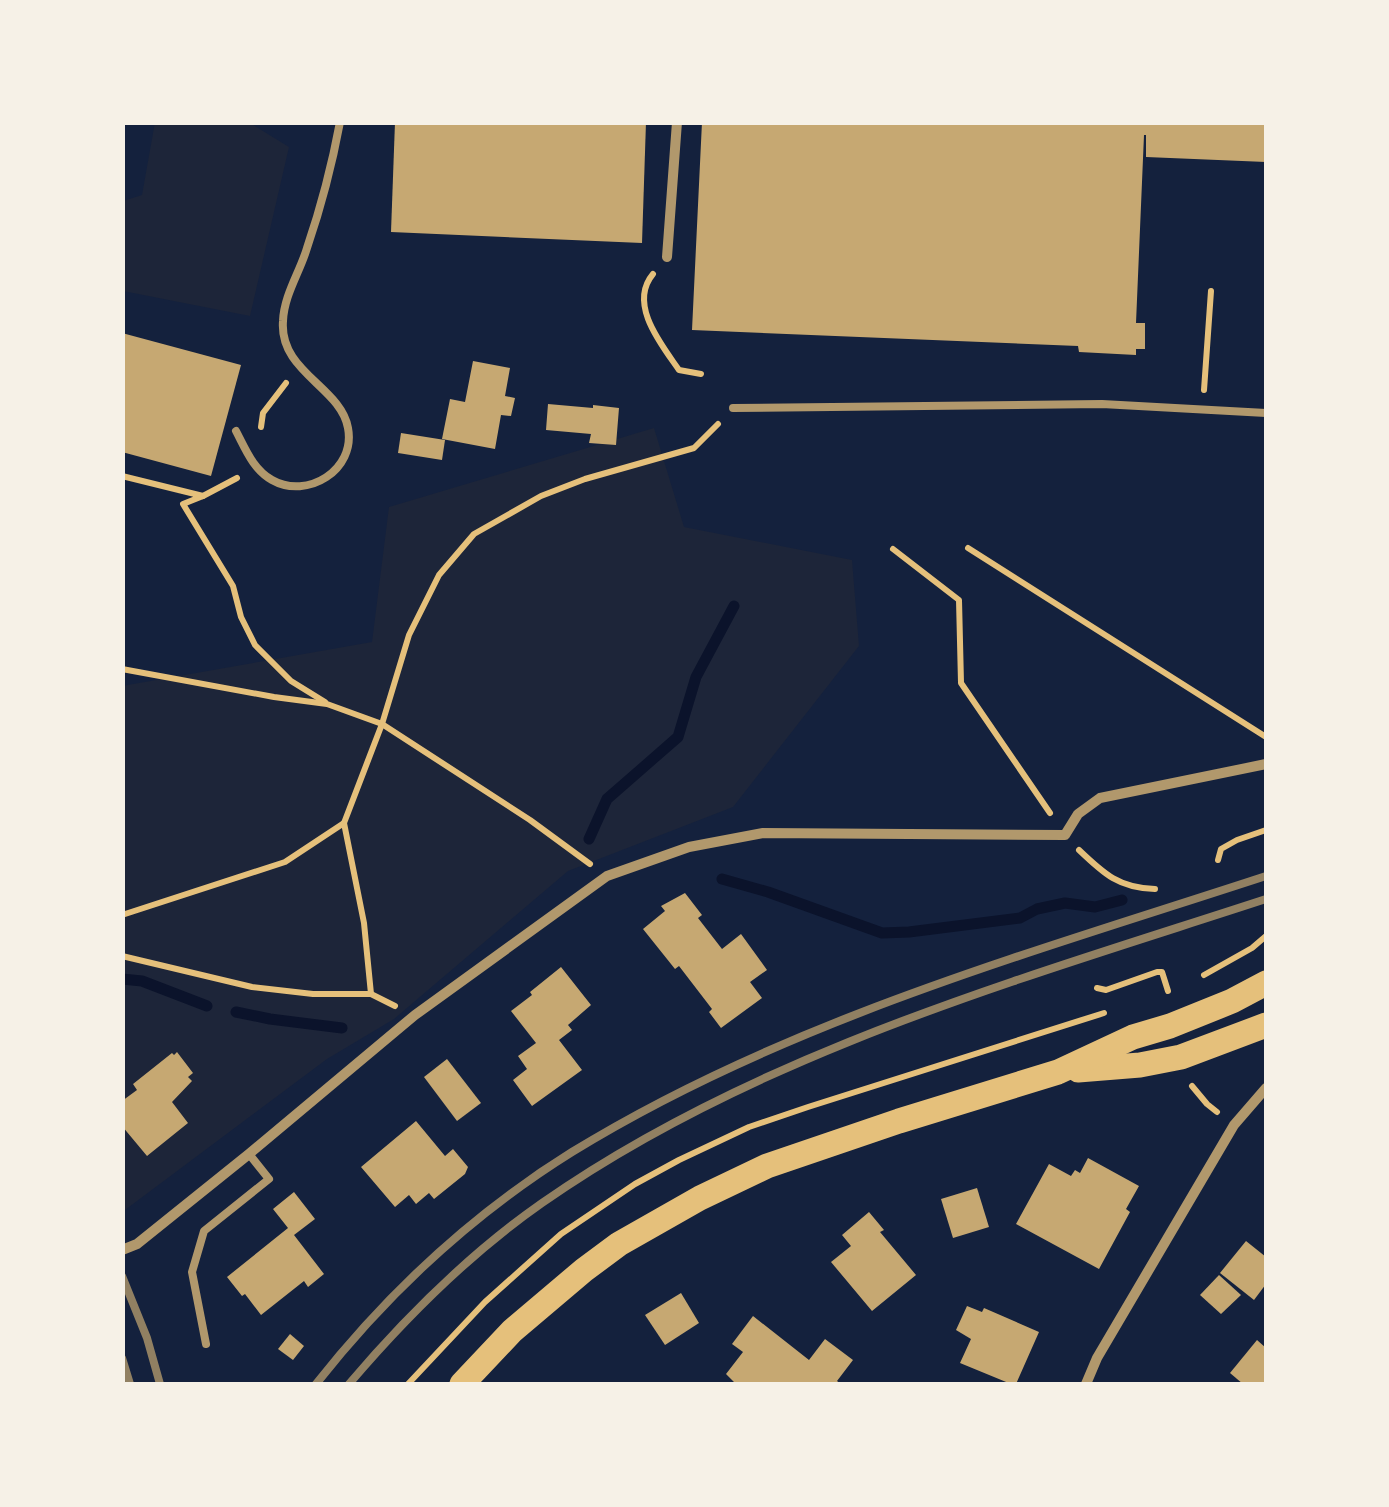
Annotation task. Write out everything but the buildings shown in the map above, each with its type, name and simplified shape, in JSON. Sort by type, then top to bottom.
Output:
[{"type":"main road","points":[[462,1384],[512,1331],[584,1270],[619,1244],[700,1198],[768,1166],[1058,1072],[1133,1037],[1232,1001],[1266,983]]},
{"type":"main road","points":[[1058,1072],[1181,1058],[1266,1025]]},
{"type":"street","points":[[667,257],[677,122]]},
{"type":"street","points":[[122,1250],[137,1244],[415,1015],[608,876],[689,846],[763,833],[1065,835],[1078,814],[1100,798],[1266,764]]},
{"type":"street","points":[[1086,1384],[1097,1358],[1234,1125],[1266,1088]]},
{"type":"lane","points":[[236,431],[256,468],[284,486],[315,484],[331,475],[348,450],[348,424],[341,411],[289,354],[283,320],[333,160],[340,122]]},
{"type":"lane","points":[[732,408],[1102,404],[1266,413]]},
{"type":"lane","points":[[206,1344],[192,1272],[204,1231],[269,1179],[249,1154]]},
{"type":"path","points":[[667,257],[647,281],[644,306],[658,340],[679,370],[701,374]]},
{"type":"path","points":[[1204,387],[1210,291]]},
{"type":"path","points":[[183,504],[256,468],[263,414],[299,365]]},
{"type":"path","points":[[371,994],[364,923],[344,824],[382,724],[409,635],[439,575],[474,534],[541,496],[585,479],[694,448],[732,408]]},
{"type":"path","points":[[122,476],[202,496]]},
{"type":"path","points":[[173,489],[233,586],[241,617],[255,645],[290,681],[327,704]]},
{"type":"path","points":[[894,548],[960,600],[962,682],[1065,835],[1112,878],[1132,888],[1155,889]]},
{"type":"path","points":[[968,548],[1266,737]]},
{"type":"path","points":[[122,669],[327,704],[382,724],[608,876]]},
{"type":"path","points":[[122,915],[285,862],[344,824]]},
{"type":"path","points":[[1218,860],[1220,849],[1266,830]]},
{"type":"path","points":[[122,956],[252,987],[314,994],[371,994],[415,1015]]},
{"type":"path","points":[[1097,988],[1106,990],[1162,972],[1168,991]]},
{"type":"path","points":[[1189,1082],[1206,1104],[1234,1125]]},
{"type":"shaded area","points":[[155,122],[250,123],[289,147],[250,316],[123,291],[123,201],[142,195]]},
{"type":"shaded area","points":[[654,428],[684,527],[852,560],[859,646],[733,807],[568,871],[394,1019],[327,1059],[125,1210],[122,686],[372,642],[389,507]]},
{"type":"waterway","points":[[589,839],[607,799],[678,737],[696,677],[734,606]]},
{"type":"waterway","points":[[722,879],[882,933],[1020,918],[1037,909],[1065,903],[1095,907],[1122,900]]},
{"type":"waterway","points":[[122,979],[142,981],[207,1006]]},
{"type":"waterway","points":[[236,1012],[342,1028]]},
{"type":"railway","points":[[316,1384],[402,1287],[467,1228],[572,1152],[653,1106],[823,1027],[999,963],[1266,876]]},
{"type":"railway","points":[[349,1384],[439,1288],[489,1243],[542,1203],[625,1150],[711,1103],[892,1025],[1266,899]]},
{"type":"railway","points":[[122,1276],[147,1338],[160,1384]]},
{"type":"railway","points":[[122,1358],[130,1384]]}]
